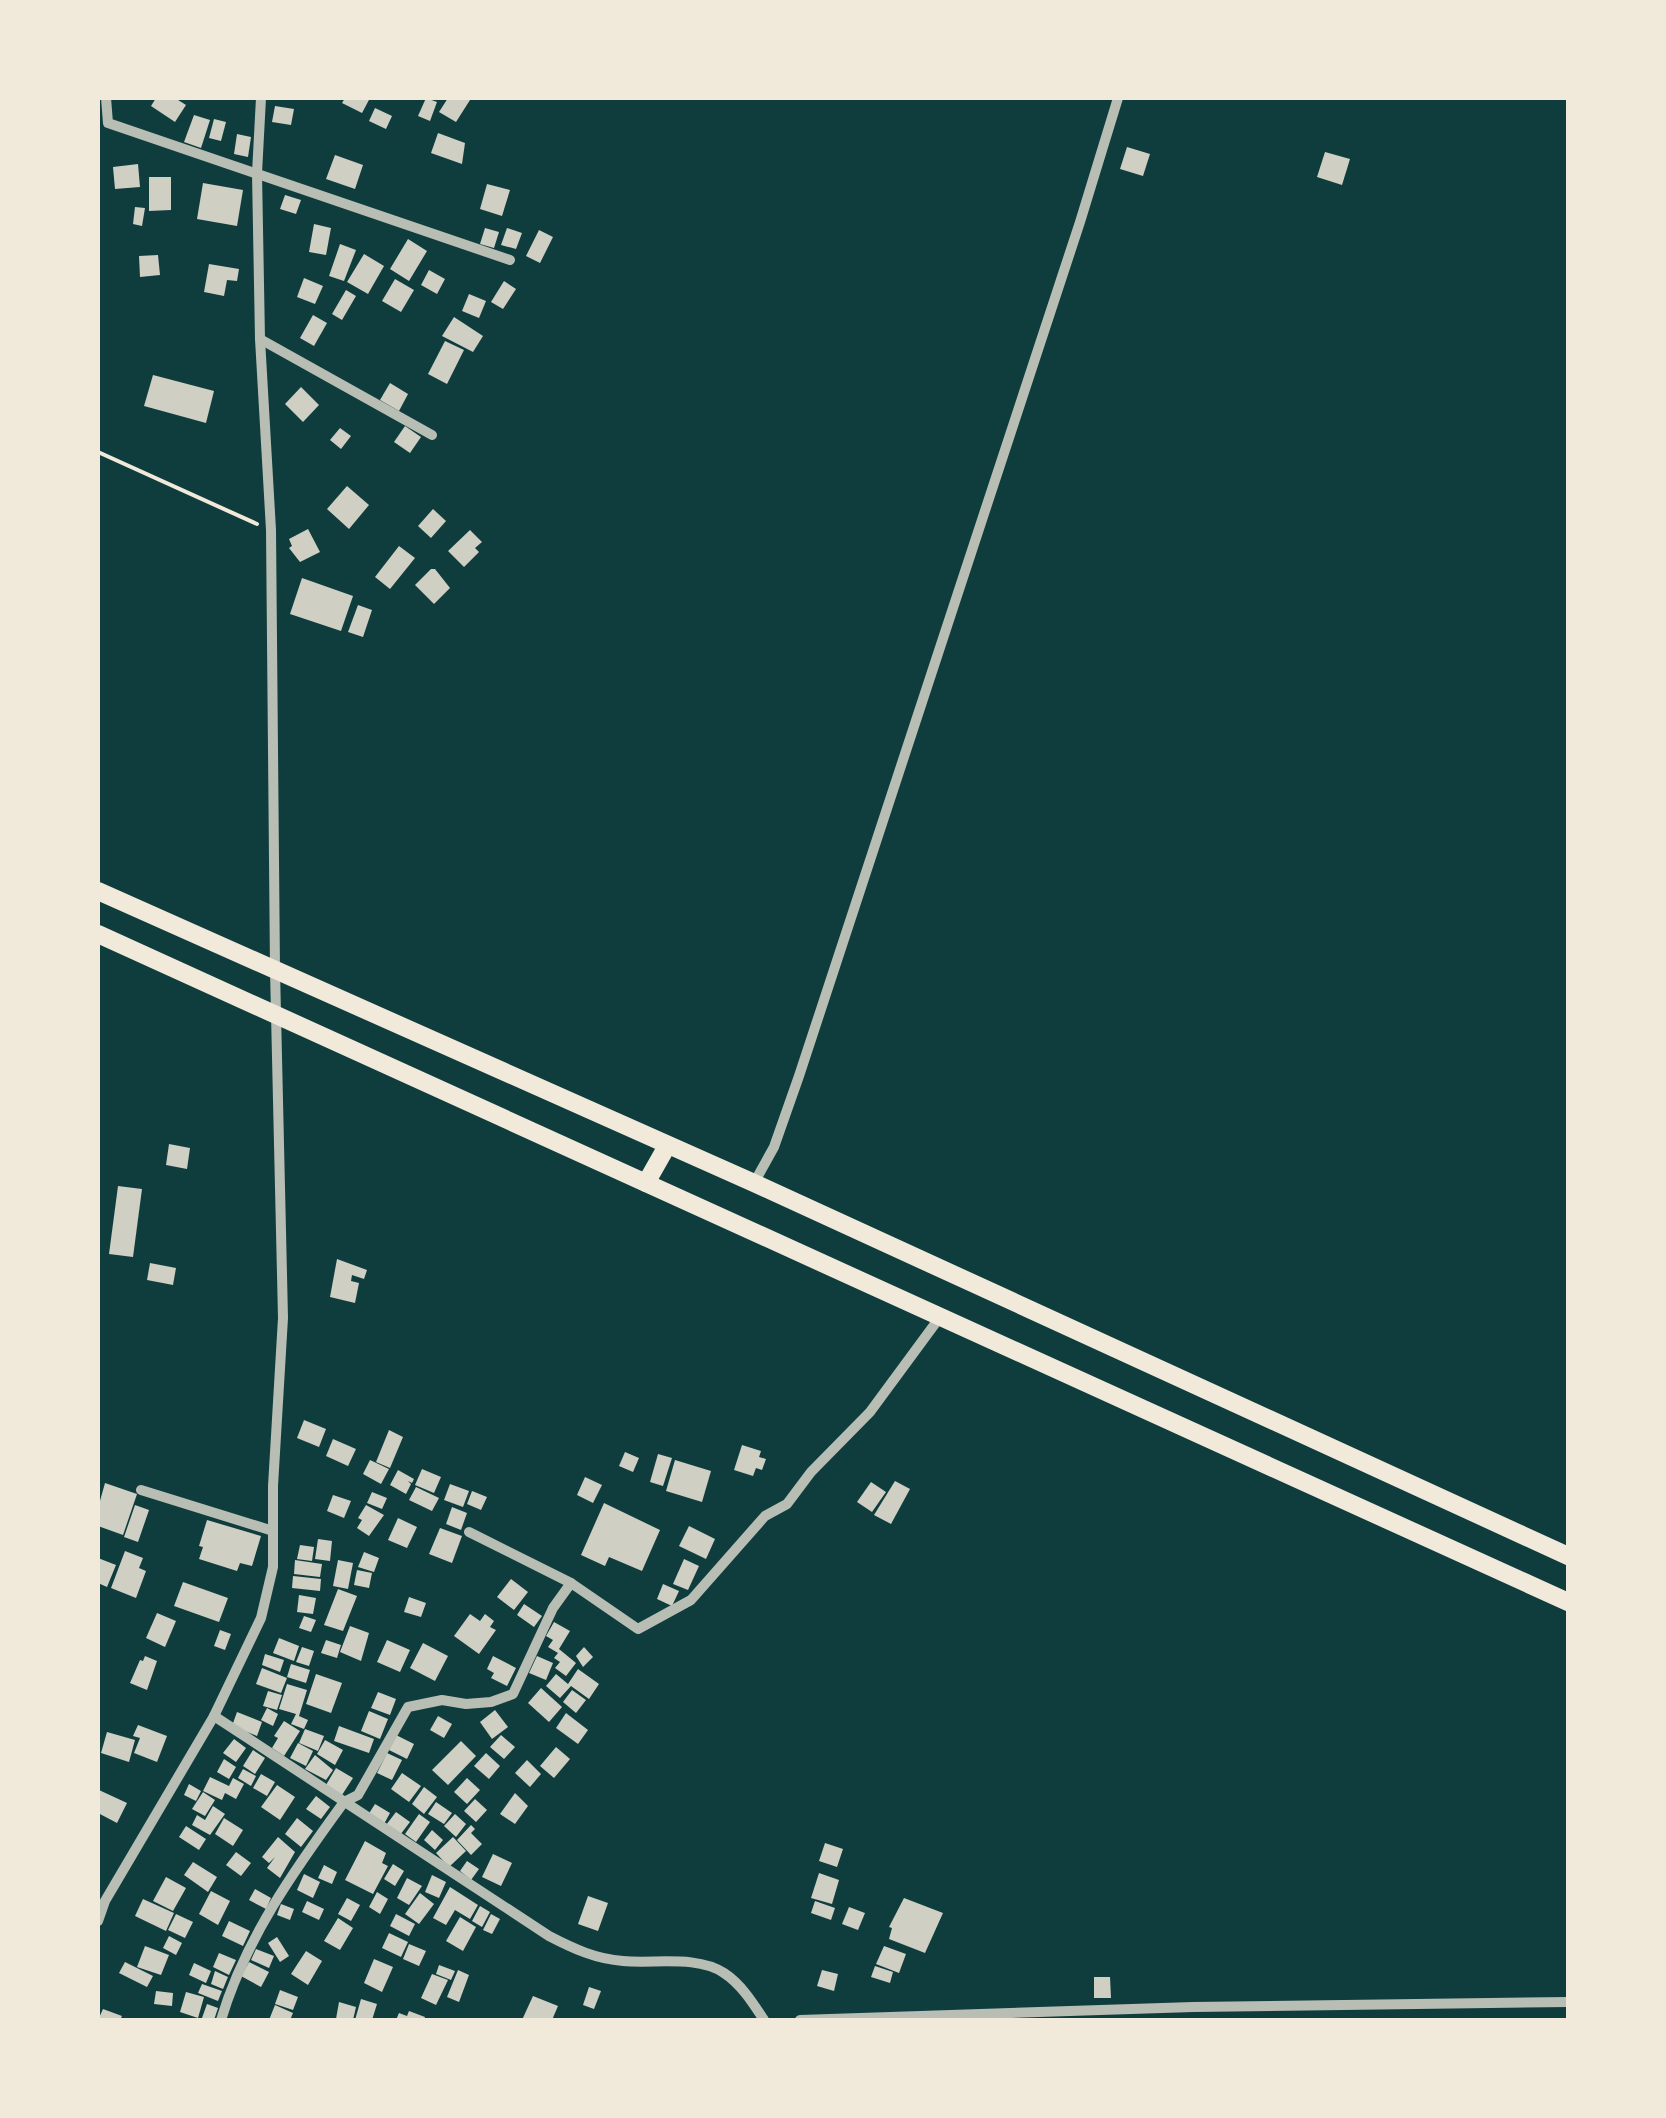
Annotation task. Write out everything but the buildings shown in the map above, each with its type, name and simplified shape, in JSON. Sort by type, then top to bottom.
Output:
[{"type":"main road","points":[[98,891],[754,1183],[1568,1556]]},
{"type":"main road","points":[[98,934],[1568,1602]]},
{"type":"main road","points":[[646,1183],[667,1146]]},
{"type":"street","points":[[106,98],[108,124],[510,260]]},
{"type":"street","points":[[98,1921],[105,1901],[214,1716],[261,1618],[273,1567],[282,1318],[271,530],[260,339],[257,173],[261,98]]},
{"type":"street","points":[[754,1183],[774,1147],[798,1076],[1118,98]]},
{"type":"street","points":[[260,339],[432,435]]},
{"type":"street","points":[[469,1532],[571,1583],[638,1629],[691,1600],[765,1516],[788,1504],[812,1472],[870,1412],[940,1317]]},
{"type":"street","points":[[142,1490],[273,1531]]},
{"type":"street","points":[[221,2020],[282,1887],[344,1802],[358,1794],[408,1706],[442,1700],[490,1702],[513,1694],[554,1608],[571,1583]]},
{"type":"street","points":[[214,1716],[549,1936],[604,1959],[694,1964],[716,1969],[740,1987],[764,2020]]},
{"type":"street","points":[[800,2020],[1192,2007],[1568,2002]]},
{"type":"path","points":[[98,452],[271,530]]}]
